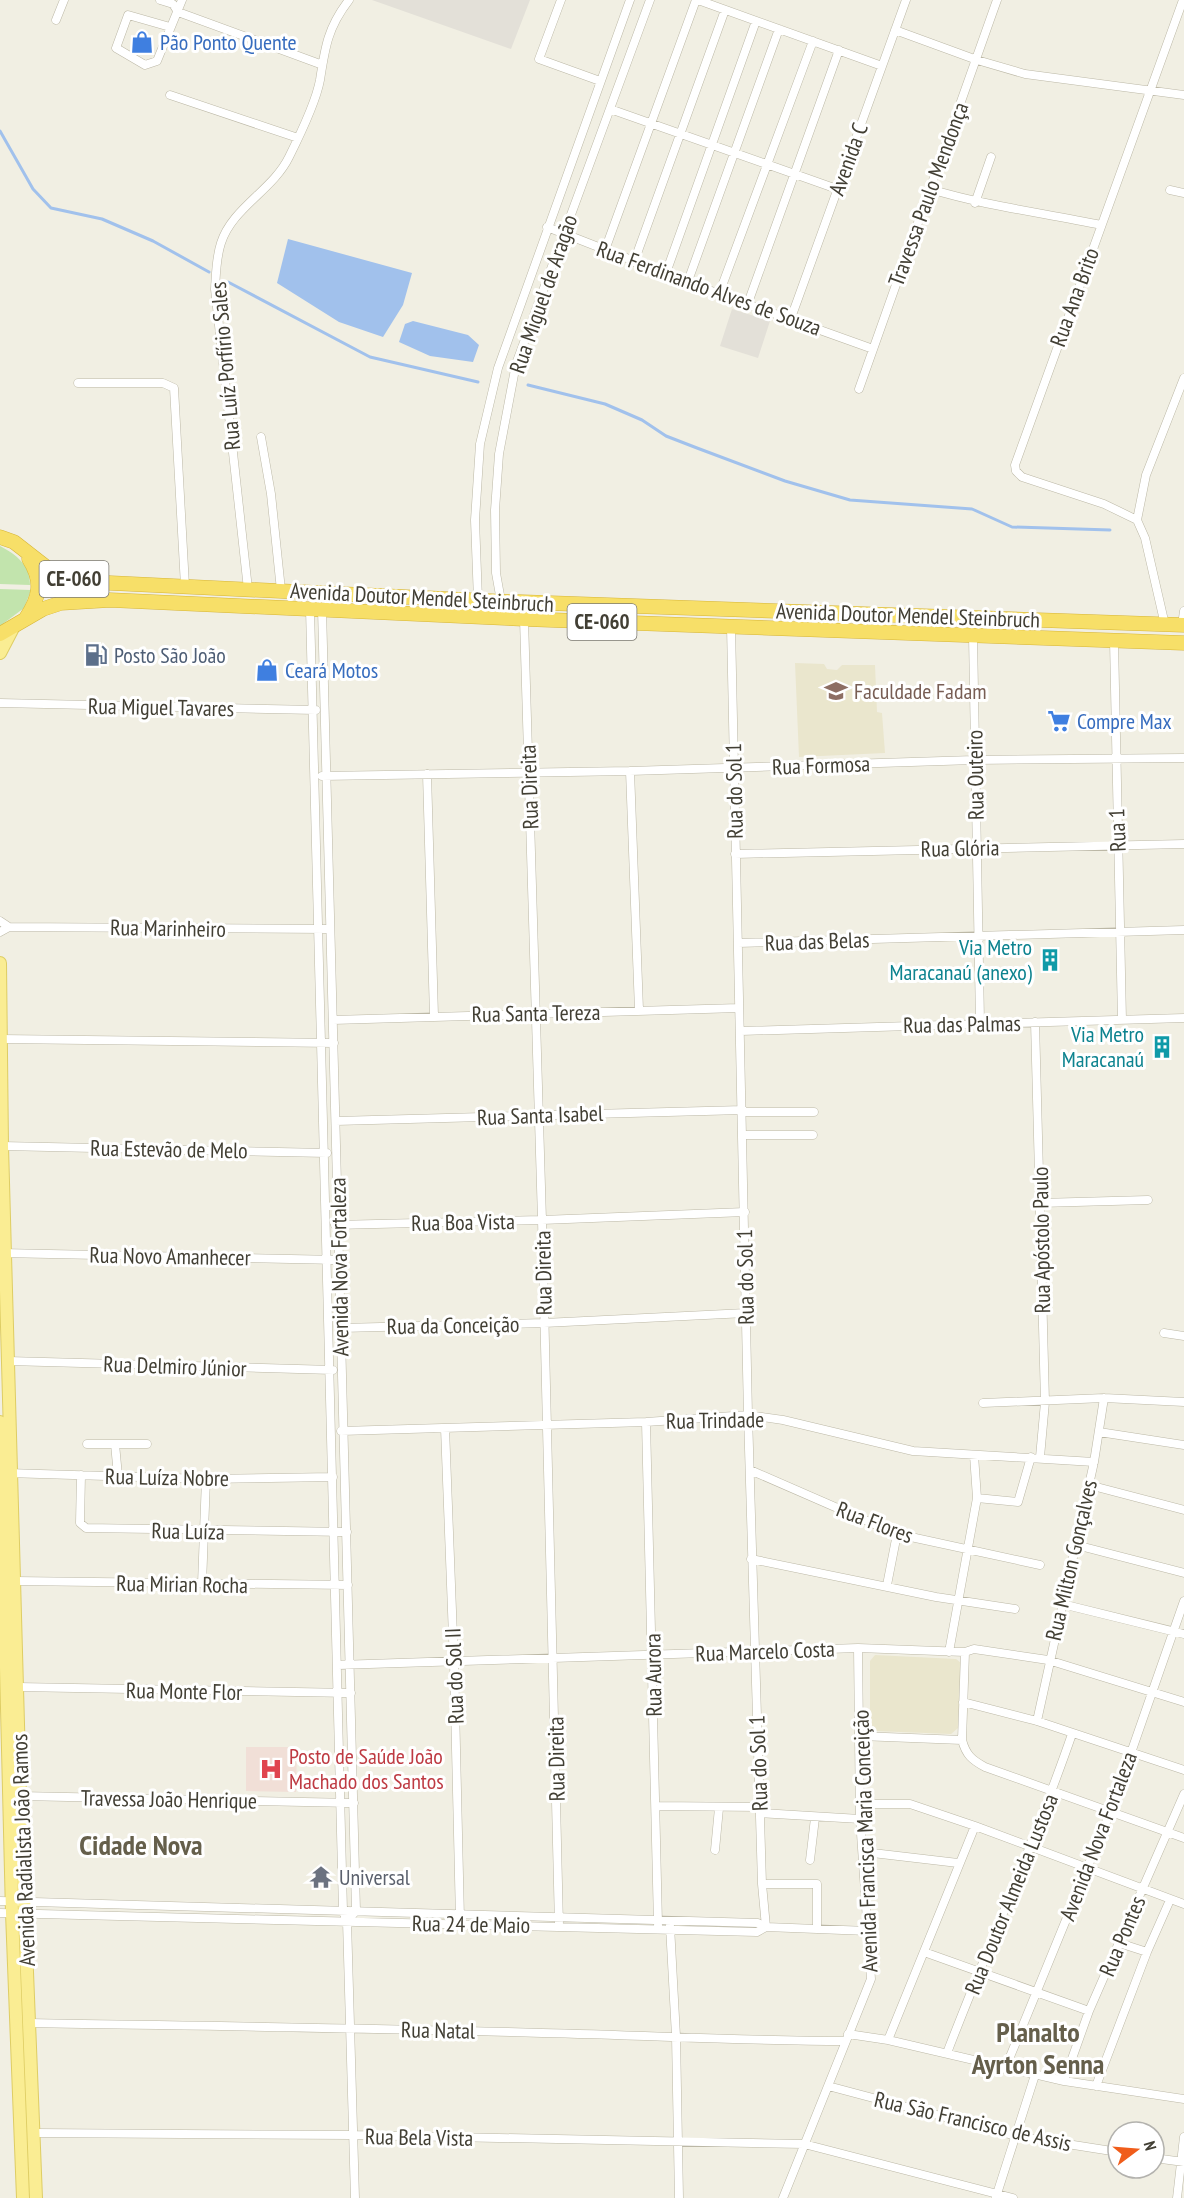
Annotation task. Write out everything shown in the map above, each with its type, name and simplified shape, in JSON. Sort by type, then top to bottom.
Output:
[{"type":"highway","name":"CE-060","points":[[0,537],[14,542],[27,554]]},
{"type":"highway","name":"Avenida Doutor Mendel Steinbruch","points":[[27,554],[55,574],[73,579],[185,586],[501,601],[1165,625],[1183,620]]},
{"type":"highway","points":[[25,620],[38,598],[39,588],[37,573],[27,554]]},
{"type":"highway","name":"Avenida Doutor Mendel Steinbruch","points":[[25,620],[43,609],[61,603],[81,601],[1184,643]]},
{"type":"highway","name":"CE-060","points":[[6,631],[25,620]]},
{"type":"main road","points":[[0,652],[6,631]]},
{"type":"main road","name":"Avenida Radialista João Ramos","points":[[0,963],[2,1253],[8,1361],[4,1472]]},
{"type":"main road","name":"Avenida Radialista João Ramos","points":[[0,1422],[4,1472],[12,1908],[22,2198]]},
{"type":"main road","name":"Avenida Radialista João Ramos","points":[[12,1908],[30,2023],[36,2198]]},
{"type":"street","points":[[56,20],[64,0]]},
{"type":"street","points":[[160,0],[173,4],[178,12],[320,64]]},
{"type":"street","points":[[170,27],[128,15],[116,48],[145,65],[157,60],[182,0]]},
{"type":"street","name":"Rua Luíz Porfírio Sales","points":[[248,589],[215,289],[217,258],[221,241],[230,227],[279,173],[288,159],[320,81],[320,64],[330,31],[349,0]]},
{"type":"street","points":[[561,0],[539,59],[600,81]]},
{"type":"street","name":"Rua Miguel de Aragão","points":[[478,600],[475,520],[480,444],[501,360],[630,0]]},
{"type":"street","name":"Rua Miguel de Aragão","points":[[501,601],[496,573],[495,510],[499,454],[516,364],[650,0]]},
{"type":"street","points":[[605,250],[697,0],[882,66]]},
{"type":"street","name":"Avenida C","points":[[791,318],[906,0]]},
{"type":"street","name":"Travessa Paulo Mendonça","points":[[859,389],[997,0]]},
{"type":"street","name":"Rua Ana Brito","points":[[1137,520],[1104,504],[1022,477],[1015,465],[1183,0]]},
{"type":"street","points":[[634,262],[725,10]]},
{"type":"street","points":[[666,273],[756,21]]},
{"type":"street","points":[[688,281],[779,29]]},
{"type":"street","points":[[895,30],[977,60],[1025,74],[1184,95]]},
{"type":"street","points":[[719,294],[813,40]]},
{"type":"street","points":[[748,303],[839,50]]},
{"type":"street","points":[[170,95],[298,138]]},
{"type":"street","points":[[610,109],[837,189]]},
{"type":"street","points":[[975,203],[991,157]]},
{"type":"street","points":[[930,189],[975,203],[1011,206],[1101,225]]},
{"type":"street","points":[[1170,190],[1184,193]]},
{"type":"street","name":"Rua Ferdinando Alves de Souza","points":[[547,227],[719,294],[873,349]]},
{"type":"street","points":[[501,360],[516,364]]},
{"type":"street","points":[[1165,625],[1145,538],[1137,520],[1146,475],[1184,378]]},
{"type":"street","points":[[78,383],[163,383],[174,387],[185,586]]},
{"type":"street","points":[[261,437],[271,494],[281,590]]},
{"type":"street","name":"Avenida Nova Fortaleza","points":[[316,609],[312,710],[316,929],[325,1153],[343,1911],[347,1921],[355,2198]]},
{"type":"street","name":"Avenida Nova Fortaleza","points":[[316,609],[323,710],[328,929],[334,1043],[356,1911]]},
{"type":"street","name":"Rua Direita","points":[[524,619],[548,1423],[559,1926]]},
{"type":"street","name":"Rua do Sol 1","points":[[731,627],[751,1559],[762,1884],[766,1927]]},
{"type":"street","name":"Rua Outeiro","points":[[973,636],[975,848],[981,1022]]},
{"type":"street","name":"Rua 1","points":[[1114,641],[1122,1020]]},
{"type":"street","name":"Rua Miguel Tavares","points":[[0,704],[323,710]]},
{"type":"street","name":"Rua Formosa","points":[[315,776],[630,771],[974,760],[1184,758]]},
{"type":"street","points":[[630,771],[639,1010]]},
{"type":"street","points":[[427,774],[434,1016]]},
{"type":"street","name":"Rua Glória","points":[[735,854],[1184,844]]},
{"type":"street","points":[[0,921],[9,927]]},
{"type":"street","name":"Rua Marinheiro","points":[[0,932],[9,927],[328,929]]},
{"type":"street","name":"Rua das Belas","points":[[738,943],[1184,930]]},
{"type":"street","name":"Rua Santa Tereza","points":[[333,1020],[739,1008]]},
{"type":"street","name":"Rua das Palmas","points":[[741,1031],[981,1022],[1035,1023],[1184,1018]]},
{"type":"street","name":"Rua Apóstolo Paulo","points":[[1035,1023],[1045,1402],[1040,1457]]},
{"type":"street","points":[[1,1039],[334,1043]]},
{"type":"street","name":"Rua Santa Isabel","points":[[336,1121],[743,1111],[814,1112]]},
{"type":"street","points":[[743,1135],[813,1135]]},
{"type":"street","name":"Rua Estevão de Melo","points":[[2,1146],[337,1153]]},
{"type":"street","points":[[1040,1203],[1148,1200]]},
{"type":"street","name":"Rua Boa Vista","points":[[326,1225],[745,1212]]},
{"type":"street","name":"Rua Novo Amanhecer","points":[[2,1253],[339,1260]]},
{"type":"street","name":"Rua da Conceição","points":[[341,1328],[544,1323],[746,1313]]},
{"type":"street","points":[[1164,1333],[1184,1336]]},
{"type":"street","name":"Rua Delmiro Júnior","points":[[8,1361],[342,1369]]},
{"type":"street","points":[[983,1403],[1104,1398],[1184,1402]]},
{"type":"street","name":"Rua Milton Gonçalves","points":[[1037,1721],[1048,1660],[1094,1462],[1104,1398]]},
{"type":"street","name":"Rua Trindade","points":[[332,1431],[548,1423],[646,1422],[748,1415],[783,1420],[913,1451],[1031,1456],[1094,1462]]},
{"type":"street","name":"Rua Aurora","points":[[646,1422],[658,1925]]},
{"type":"street","name":"Rua do Sol II","points":[[445,1428],[454,1663],[460,1924]]},
{"type":"street","points":[[1099,1432],[1184,1444]]},
{"type":"street","points":[[87,1444],[147,1444]]},
{"type":"street","points":[[115,1444],[118,1476]]},
{"type":"street","points":[[949,1652],[977,1498],[974,1455]]},
{"type":"street","points":[[977,1498],[1018,1502],[1031,1456]]},
{"type":"street","name":"Rua Flores","points":[[750,1470],[897,1534],[1040,1565]]},
{"type":"street","name":"Rua Luíza Nobre","points":[[4,1472],[206,1479],[333,1477]]},
{"type":"street","name":"Rua Luíza","points":[[81,1475],[81,1526],[98,1530],[346,1532]]},
{"type":"street","points":[[202,1584],[206,1479]]},
{"type":"street","points":[[1089,1485],[1184,1510]]},
{"type":"street","points":[[887,1585],[897,1534]]},
{"type":"street","points":[[1076,1545],[1184,1573]]},
{"type":"street","points":[[751,1559],[1015,1609]]},
{"type":"street","name":"Rua Mirian Rocha","points":[[7,1579],[348,1586]]},
{"type":"street","name":"Avenida Nova Fortaleza","points":[[1005,2069],[1111,1810],[1184,1601]]},
{"type":"street","points":[[1062,1604],[1184,1634]]},
{"type":"street","name":"Rua Marcelo Costa","points":[[338,1665],[858,1648],[949,1652],[965,1652],[974,1649],[1048,1660],[1184,1702]]},
{"type":"street","name":"Avenida Francisca Maria Conceição","points":[[783,2198],[871,1979],[860,1819],[858,1648]]},
{"type":"street","points":[[965,1652],[962,1740],[965,1752],[971,1760],[1184,1838]]},
{"type":"street","name":"Rua Monte Flor","points":[[8,1687],[351,1694]]},
{"type":"street","points":[[963,1702],[1037,1721],[1184,1770]]},
{"type":"street","name":"Rua Doutor Almeida Lustosa","points":[[947,2053],[978,1971],[1032,1848],[1072,1734]]},
{"type":"street","points":[[860,1736],[962,1740]]},
{"type":"street","name":"Rua Pontes","points":[[1064,2081],[1089,2011],[1184,1794]]},
{"type":"street","name":"Travessa João Henrique","points":[[10,1795],[354,1803]]},
{"type":"street","points":[[860,1804],[910,1804],[1184,1904]]},
{"type":"street","points":[[656,1806],[760,1810],[816,1818],[860,1819]]},
{"type":"street","points":[[715,1850],[719,1808]]},
{"type":"street","points":[[810,1860],[816,1818]]},
{"type":"street","points":[[888,2040],[958,1863],[975,1826]]},
{"type":"street","points":[[864,1852],[958,1863]]},
{"type":"street","points":[[762,1884],[817,1884],[817,1929]]},
{"type":"street","points":[[1096,2086],[1147,1952],[1170,1900]]},
{"type":"street","points":[[68,1915],[69,1905]]},
{"type":"street","name":"Rua 24 de Maio","points":[[12,1908],[69,1905],[356,1911],[560,1917],[670,1926],[758,1923],[766,1927],[868,1931]]},
{"type":"street","points":[[176,1907],[176,1918]]},
{"type":"street","name":"Rua 24 de Maio","points":[[12,1908],[68,1915],[176,1918],[559,1926],[658,1925]]},
{"type":"street","points":[[274,1909],[274,1919]]},
{"type":"street","points":[[347,1921],[356,1911]]},
{"type":"street","points":[[670,1926],[676,2036],[679,2198]]},
{"type":"street","points":[[1119,1943],[1147,1952]]},
{"type":"street","points":[[924,1952],[1089,2011]]},
{"type":"street","name":"Rua Natal","points":[[30,2023],[676,2036],[742,2041],[847,2038],[888,2040],[1064,2081],[1184,2099]]},
{"type":"street","points":[[996,2196],[1035,2075]]},
{"type":"street","name":"Rua São Francisco de Assis","points":[[828,2086],[1016,2136],[1106,2150]]},
{"type":"street","name":"Rua Bela Vista","points":[[34,2133],[353,2135],[804,2145],[996,2196],[1013,2198]]},
{"type":"street","points":[[1177,2198],[1183,2162],[1184,2137]]},
{"type":"street","points":[[1166,2160],[1183,2162]]},
{"type":"shaded area","points":[[372,0],[530,0],[511,49]]},
{"type":"shaded area","points":[[732,309],[770,321],[758,358],[720,346]]},
{"type":"shaded area","name":"Faculdade Fadam","points":[[795,663],[824,664],[827,669],[837,670],[842,665],[875,665],[877,712],[882,713],[885,753],[799,757]]},
{"type":"shaded area","points":[[875,1655],[956,1659],[961,1663],[958,1728],[951,1734],[876,1731],[870,1726],[870,1661]]},
{"type":"shaded area","name":"Posto de Saúde João Machado dos Santos","points":[[246,1747],[297,1747],[296,1792],[246,1791]]},
{"type":"green space","points":[[0,546],[12,553],[25,566],[30,585],[0,584]]},
{"type":"green space","points":[[0,589],[31,590],[24,608],[0,626]]},
{"type":"water","points":[[288,239],[412,273],[403,305],[383,337],[339,322],[277,283]]},
{"type":"water","points":[[413,321],[468,335],[479,345],[473,362],[430,356],[399,342],[405,324]]},
{"type":"waterway","points":[[0,131],[33,189],[51,208],[102,219],[153,241],[209,272]]},
{"type":"waterway","points":[[228,282],[370,357],[478,382]]},
{"type":"waterway","points":[[528,385],[605,404],[642,420],[666,436],[785,481],[850,500],[972,509],[1012,527],[1110,530]]},
{"type":"place","name":"Pão Ponto Quente","points":[[142,42]]},
{"type":"place","name":"Posto São João","points":[[96,655]]},
{"type":"place","name":"Ceará Motos","points":[[267,670]]},
{"type":"place","name":"Faculdade Fadam","points":[[836,691]]},
{"type":"place","name":"Compre Max","points":[[1059,721]]},
{"type":"place","name":"Via Metro Maracanaú (anexo)","points":[[1050,960]]},
{"type":"place","name":"Via Metro Maracanaú","points":[[1162,1047]]},
{"type":"place","name":"Posto de Saúde João Machado dos Santos","points":[[271,1769]]},
{"type":"place","name":"Universal","points":[[321,1877]]},
{"type":"district","name":"Cidade Nova","points":[[141,1845]]},
{"type":"district","name":"Planalto Ayrton Senna","points":[[1038,2048]]}]
